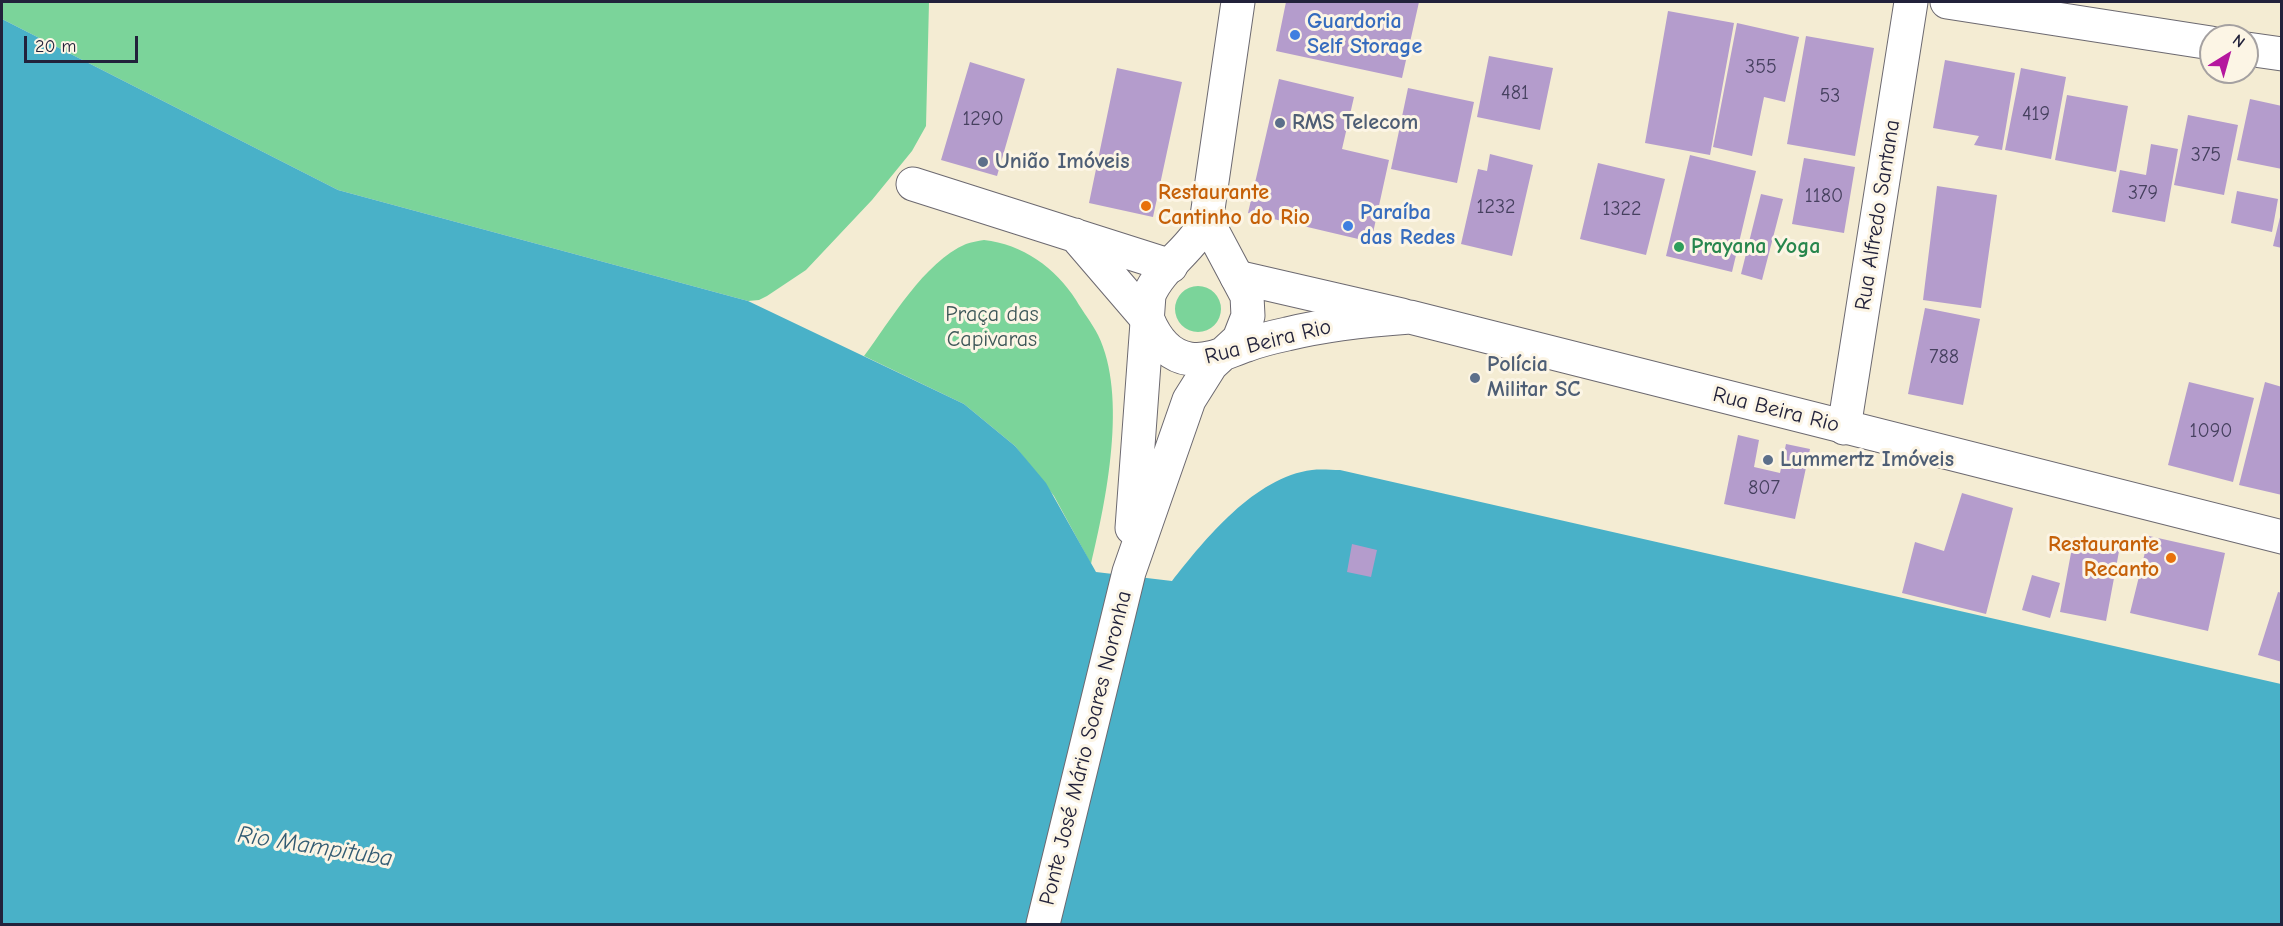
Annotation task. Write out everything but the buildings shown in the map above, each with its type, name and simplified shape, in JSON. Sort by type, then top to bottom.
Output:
[{"type":"main road","points":[[1128,572],[1148,307],[1152,289],[1162,274],[1199,232],[1207,216],[1238,2]]},
{"type":"main road","name":"Rua Alfredo Santana","points":[[1844,428],[1911,2]]},
{"type":"main road","points":[[1947,2],[2199,41]]},
{"type":"main road","points":[[2259,51],[2282,54]]},
{"type":"main road","points":[[913,184],[1171,266]]},
{"type":"main road","points":[[1128,572],[1189,400],[1211,364],[1239,339],[1248,316],[1247,296],[1207,216]]},
{"type":"main road","name":"Rua Beira Rio","points":[[1075,235],[1148,320],[1158,340],[1175,354],[1197,360],[1288,334],[1360,321],[1410,317]]},
{"type":"main road","name":"Rua Beira Rio","points":[[1171,266],[1189,259],[1212,260],[1226,267],[1238,278],[1410,317],[2282,537]]},
{"type":"main road","name":"Ponte José Mário Soares Noronha","points":[[1043,924],[1128,572]]},
{"type":"green space","points":[[2,2],[929,2],[926,126],[912,151],[872,200],[806,270],[767,296],[759,300],[748,301],[338,190],[2,19]]},
{"type":"green space","name":"Praça das Capivaras","points":[[984,240],[998,242],[1025,252],[1059,278],[1096,331],[1107,360],[1112,388],[1111,449],[1103,510],[1091,564],[1054,496],[1015,446],[964,404],[864,356],[909,294],[936,264],[966,244]]},
{"type":"green space","points":[[1198,286],[1214,293],[1221,309],[1214,325],[1198,332],[1182,325],[1175,309],[1182,293]]},
{"type":"water","name":"Rio Mampituba","points":[[2,19],[338,190],[748,301],[964,404],[1015,446],[1046,483],[1096,572],[1172,581],[1216,529],[1251,497],[1291,475],[1312,470],[1340,470],[2281,684],[2281,924],[2,924]]},
{"type":"place","name":"Guardoria Self Storage","points":[[1295,35]]},
{"type":"place","name":"RMS Telecom","points":[[1280,123]]},
{"type":"place","name":"União Imóveis","points":[[983,162]]},
{"type":"place","name":"Restaurante Cantinho do Rio","points":[[1146,206]]},
{"type":"place","name":"Paraíba das Redes","points":[[1348,226]]},
{"type":"place","name":"Prayana Yoga","points":[[1679,247]]},
{"type":"place","name":"Polícia Militar SC","points":[[1475,378]]},
{"type":"place","name":"Lummertz Imóveis","points":[[1768,460]]},
{"type":"place","name":"Restaurante Recanto","points":[[2171,558]]}]
